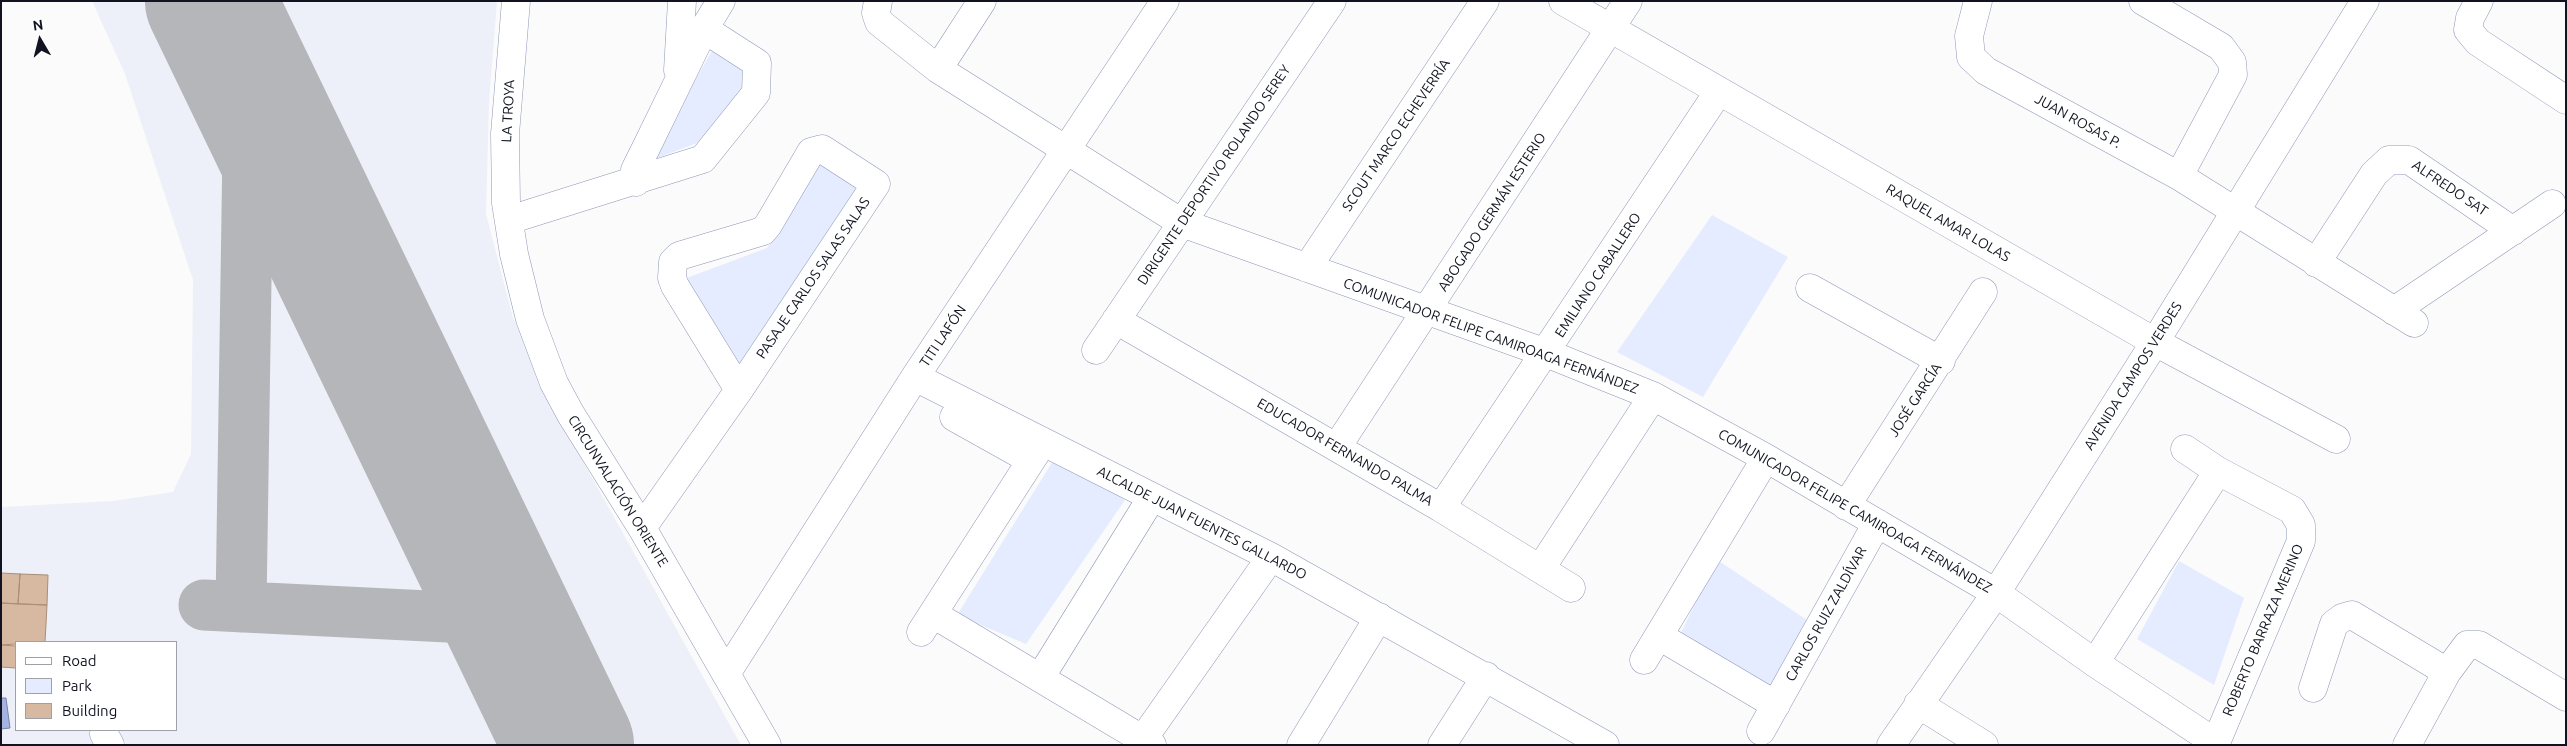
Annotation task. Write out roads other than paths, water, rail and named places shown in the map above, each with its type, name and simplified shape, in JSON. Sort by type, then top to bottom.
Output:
[{"type":"street","name":"LA TROYA","points":[[508,212],[506,134],[516,1]]},
{"type":"street","points":[[678,81],[682,1]]},
{"type":"street","points":[[636,176],[678,81],[704,29],[721,1]]},
{"type":"street","name":"COMUNICADOR FELIPE CAMIROAGA FERNÁNDEZ","points":[[878,1],[876,12],[879,22],[938,69],[1182,223],[1546,353],[1653,396],[1766,458],[1996,593],[2095,663],[2216,744]]},
{"type":"street","points":[[938,69],[982,1]]},
{"type":"street","name":"TITI LAFÓN","points":[[726,674],[911,384],[1165,1]]},
{"type":"street","name":"DIRIGENTE DEPORTIVO ROLANDO SEREY","points":[[1096,350],[1332,1]]},
{"type":"street","name":"SCOUT MARCO ECHEVERRÍA","points":[[1307,268],[1485,1]]},
{"type":"street","name":"RAQUEL AMAR LOLAS","points":[[1563,1],[2155,342],[2336,439]]},
{"type":"street","name":"ABOGADO GERMÁN ESTERIO","points":[[1336,447],[1428,311],[1628,1]]},
{"type":"street","name":"JUAN ROSAS P.","points":[[1978,1],[1969,36],[1970,50],[1971,57],[1986,71],[2179,176],[2235,213]]},
{"type":"street","points":[[2143,1],[2221,47],[2232,62],[2232,75],[2179,176]]},
{"type":"street","name":"AVENIDA CAMPOS VERDES","points":[[1890,745],[1996,593],[2155,342],[2365,1]]},
{"type":"street","points":[[2479,1],[2470,18],[2468,30],[2478,42],[2566,100]]},
{"type":"street","points":[[508,212],[703,159],[756,93],[757,63],[704,29]]},
{"type":"street","name":"EMILIANO CABALLERO","points":[[1441,508],[1719,91]]},
{"type":"street","name":"PASAJE CARLOS SALAS SALAS","points":[[642,528],[739,390],[876,184],[822,149],[811,152],[763,231],[679,256],[673,262],[672,278],[675,286],[739,390]]},
{"type":"street","name":"ALFREDO SAT","points":[[2316,263],[2374,174],[2389,160],[2408,160],[2512,231]]},
{"type":"street","points":[[2235,213],[2404,317],[2512,231],[2552,204]]},
{"type":"street","name":"CIRCUNVALACIÓN ORIENTE","points":[[508,212],[521,287],[530,320],[551,375],[578,428],[642,528],[767,745]]},
{"type":"street","points":[[1810,288],[1941,361]]},
{"type":"street","name":"JOSÉ GARCÍA","points":[[1846,506],[1941,361],[1983,292]]},
{"type":"street","name":"EDUCADOR FERNANDO PALMA","points":[[1116,320],[1441,508],[1572,588]]},
{"type":"street","name":"ALCALDE JUAN FUENTES GALLARDO","points":[[911,384],[1037,451],[1152,497],[1271,557],[1486,676],[1593,742]]},
{"type":"street","points":[[1540,568],[1653,396]]},
{"type":"street","name":"ROBERTO BARRAZA MERINO","points":[[2185,449],[2218,471],[2292,510],[2301,525],[2301,541],[2216,744]]},
{"type":"street","points":[[1037,451],[927,623],[1040,678],[1148,742],[1271,557]]},
{"type":"street","points":[[1644,660],[1766,458]]},
{"type":"street","points":[[2095,663],[2218,471]]},
{"type":"street","points":[[1040,678],[1152,497]]},
{"type":"street","name":"CARLOS RUIZ ZALDÍVAR","points":[[1761,732],[1877,523]]},
{"type":"street","points":[[2313,688],[2334,624],[2342,618],[2352,615],[2448,672]]},
{"type":"street","points":[[1301,745],[1379,617]]},
{"type":"street","points":[[1658,636],[1776,705]]},
{"type":"street","points":[[2406,745],[2463,648],[2471,644],[2479,645],[2566,697]]},
{"type":"street","points":[[1442,745],[1486,676]]},
{"type":"street","points":[[1918,704],[1984,745]]},
{"type":"water","points":[[1,698],[6,698],[10,728],[1,729]]}]
